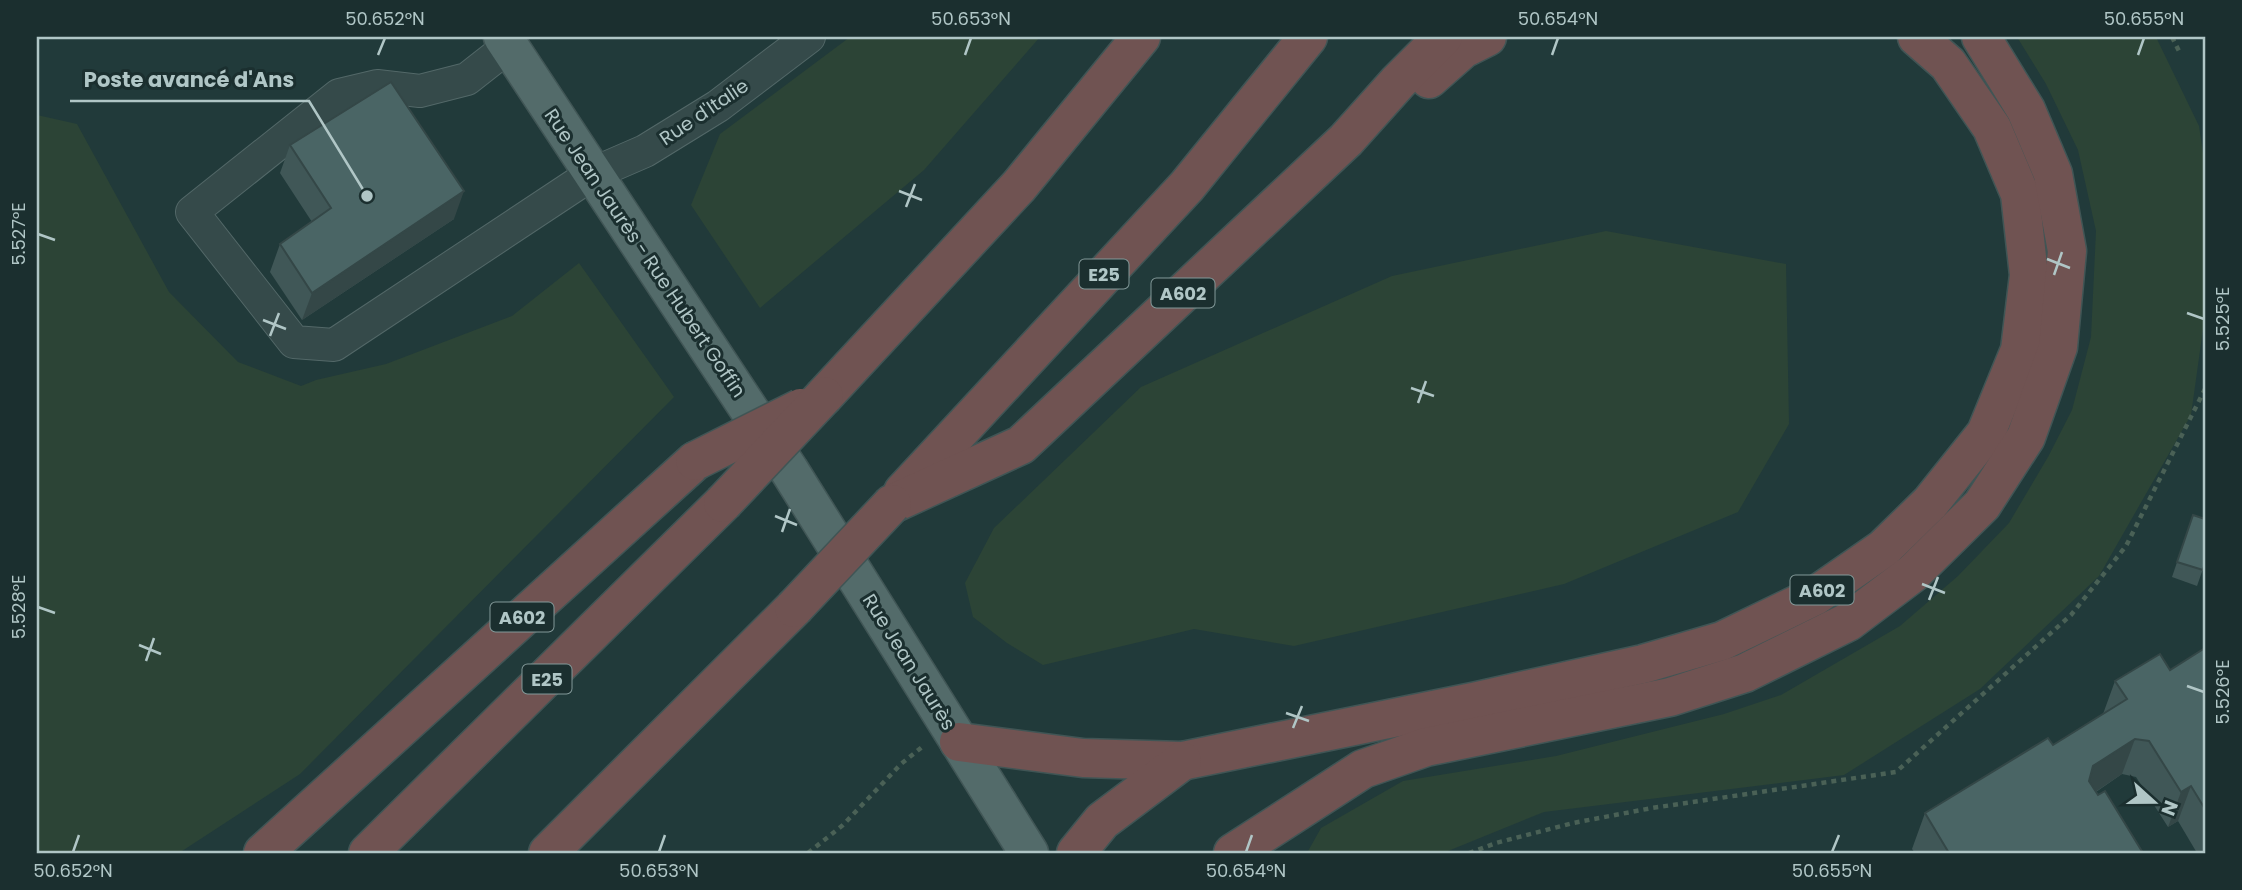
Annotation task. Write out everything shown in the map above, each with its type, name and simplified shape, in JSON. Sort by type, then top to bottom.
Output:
[{"type":"highway","name":"E25","points":[[369,853],[723,503],[1019,186],[1142,37]]},
{"type":"highway","name":"E25","points":[[548,853],[794,608],[892,504],[1187,186],[1308,37]]},
{"type":"highway","name":"A602","points":[[892,504],[1021,445],[1346,140],[1443,37]]},
{"type":"highway","name":"A602","points":[[1346,140],[1407,98],[1464,49],[1486,37]]},
{"type":"highway","name":"A602","points":[[954,734],[1083,758],[1182,761],[1464,704],[1643,664],[1722,641],[1815,596],[1884,548],[1930,503],[1986,433],[2020,350],[2029,275],[2020,194],[1992,128],[1948,64],[1917,37]]},
{"type":"highway","name":"A602","points":[[1233,853],[1363,769],[1426,747],[1670,697],[1745,673],[1848,622],[1913,573],[1982,505],[2026,437],[2058,347],[2067,251],[2053,174],[2026,110],[1981,37]]},
{"type":"highway","name":"A602","points":[[242,853],[350,772],[695,461],[824,396]]},
{"type":"highway","name":"A602","points":[[1076,853],[1102,821],[1182,761]]},
{"type":"highway","points":[[263,853],[350,772]]},
{"type":"highway","name":"A602","points":[[1271,853],[1298,811]]},
{"type":"main road","name":"Rue Jean Jaurès - Rue Hubert Goffin","points":[[506,41],[789,470]]},
{"type":"main road","name":"Rue Jean Jaurès","points":[[789,470],[1029,853]]},
{"type":"street","name":"Rue d'Italie","points":[[506,41],[467,79],[420,91],[377,86],[339,96],[192,212],[294,342],[334,345],[592,174],[645,150],[718,106],[809,37]]},
{"type":"path","points":[[2172,37],[2179,51]]},
{"type":"path","points":[[1469,853],[1496,843],[1573,823],[1652,808],[1896,772],[2071,615],[2126,546],[2205,389]]},
{"type":"path","points":[[808,853],[844,825],[901,764],[954,734]]},
{"type":"green space","points":[[850,37],[1040,37],[924,170],[760,308],[691,205],[720,134]]},
{"type":"green space","points":[[2017,37],[2156,37],[2199,126],[2205,166],[2205,315],[2191,415],[2099,576],[1980,689],[1844,775],[1544,812],[1443,853],[1307,853],[1321,828],[1403,781],[1556,756],[1724,714],[1781,695],[1900,626],[1958,576],[2009,523],[2072,410],[2091,337],[2096,231],[2078,150],[2046,84]]},
{"type":"green space","points":[[37,115],[77,124],[169,292],[238,362],[301,386],[386,364],[512,316],[579,263],[674,397],[300,774],[179,853],[37,853]]},
{"type":"green space","points":[[1606,231],[1786,264],[1789,424],[1738,512],[1564,584],[1294,646],[1194,629],[1043,665],[1007,643],[973,617],[965,583],[994,528],[1141,387],[1392,276]]},
{"type":"building","points":[[391,82],[464,191],[312,293],[280,244],[331,208],[290,145]]},
{"type":"building","points":[[2193,515],[2205,519],[2203,570],[2177,562]]},
{"type":"building","points":[[2205,648],[2205,809],[2191,786],[2181,792],[2149,741],[2135,739],[2093,766],[2089,781],[2098,795],[2105,791],[2143,853],[1949,853],[1925,813],[2048,738],[2053,745],[2127,699],[2115,681],[2160,654],[2170,670]]},
{"type":"place","name":"Poste avancé d'Ans","points":[[367,196]]}]
